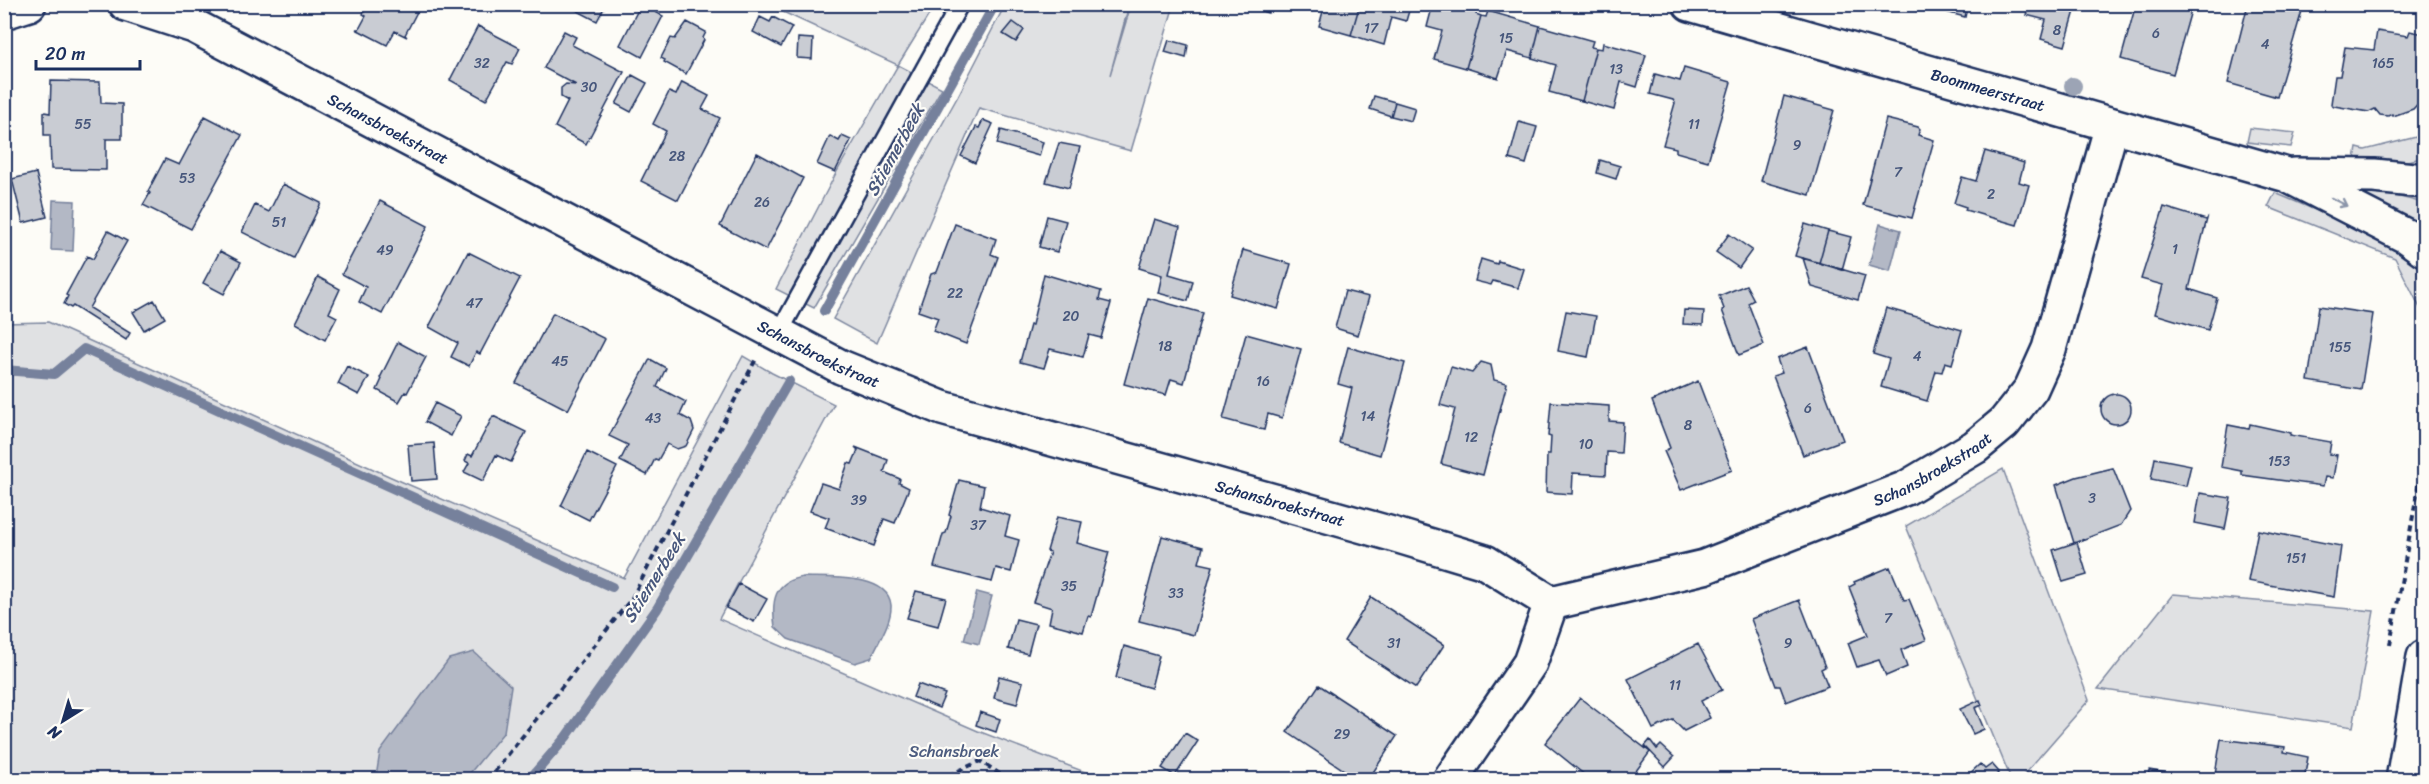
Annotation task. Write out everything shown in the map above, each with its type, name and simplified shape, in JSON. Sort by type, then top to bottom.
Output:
[{"type":"street","points":[[4,12],[29,4]]},
{"type":"street","name":"Schansbroekstraat","points":[[126,4],[194,26],[841,367],[942,408],[1485,562],[1551,603],[1704,567],[1906,488],[1975,447],[2004,423],[2031,389],[2049,349],[2112,125]]},
{"type":"street","name":"Boommeerstraat","points":[[1690,4],[1743,12],[2112,125],[2287,175],[2406,236],[2424,249]]},
{"type":"street","name":"Boommeerstraat","points":[[2287,175],[2374,176],[2424,181]]},
{"type":"street","points":[[1450,780],[1530,663],[1551,603]]},
{"type":"street","points":[[2403,780],[2422,693],[2424,657]]},
{"type":"lane","points":[[776,331],[960,4]]},
{"type":"path","points":[[488,780],[632,598],[776,331]]},
{"type":"path","points":[[2390,647],[2424,454]]},
{"type":"path","points":[[939,780],[980,760],[1009,780]]},
{"type":"green space","points":[[768,5],[935,5],[898,65]]},
{"type":"green space","points":[[1005,5],[1129,5],[1110,75],[1131,5],[1174,5],[1131,151],[979,108],[877,343],[833,319],[958,96]]},
{"type":"green space","points":[[898,65],[942,88],[814,308],[776,289],[835,175]]},
{"type":"green space","points":[[2250,128],[2295,133],[2291,147],[2247,142]]},
{"type":"green space","points":[[2424,135],[2424,157],[2399,162],[2355,159],[2357,148],[2365,150]]},
{"type":"green space","points":[[2360,187],[2424,203],[2424,235],[2356,195]]},
{"type":"green space","points":[[2275,193],[2359,229],[2416,260],[2424,268],[2424,316],[2395,258],[2268,207]]},
{"type":"green space","name":"Schansbroek","points":[[48,322],[391,477],[624,578],[743,356],[834,404],[719,619],[978,731],[1103,779],[5,779],[4,323]]},
{"type":"green space","points":[[2003,469],[2089,700],[2020,779],[2011,779],[1906,526]]},
{"type":"green space","points":[[2173,594],[2374,611],[2353,727],[2098,689]]},
{"type":"shaded area","points":[[53,200],[75,201],[73,251],[51,250]]},
{"type":"shaded area","points":[[1880,224],[1901,230],[1890,271],[1869,265]]},
{"type":"shaded area","points":[[803,577],[855,579],[879,587],[887,595],[891,612],[871,658],[855,663],[788,639],[775,627],[774,601],[780,588],[793,579]]},
{"type":"shaded area","points":[[977,592],[992,596],[979,644],[964,640]]},
{"type":"shaded area","points":[[474,652],[511,686],[504,732],[465,779],[379,779],[376,777],[380,752],[449,659]]},
{"type":"building","points":[[368,4],[421,4],[405,35],[407,37],[395,31],[387,45],[356,29],[359,29],[366,16],[363,14]]},
{"type":"building","points":[[574,4],[606,4],[597,21],[572,8]]},
{"type":"building","points":[[641,4],[663,16],[642,57],[620,45]]},
{"type":"building","points":[[1240,4],[1270,4],[1268,13]]},
{"type":"building","points":[[1325,4],[1360,4],[1351,35],[1319,26]]},
{"type":"building","points":[[1360,4],[1411,4],[1406,21],[1391,17],[1384,45],[1351,35]]},
{"type":"building","points":[[1433,4],[1466,4],[1478,8],[1476,14],[1481,16],[1466,68],[1434,59],[1442,31],[1427,27]]},
{"type":"building","points":[[1940,4],[1968,4],[1965,17],[1942,11],[1944,5]]},
{"type":"building","points":[[2029,4],[2077,4],[2065,46],[2041,39],[2046,20],[2026,15]]},
{"type":"building","points":[[2136,4],[2183,4],[2192,7],[2173,74],[2121,59]]},
{"type":"building","points":[[2248,4],[2304,4],[2277,97],[2228,83]]},
{"type":"building","points":[[1488,11],[1540,26],[1532,58],[1507,51],[1498,78],[1466,68],[1481,16],[1486,17]]},
{"type":"building","points":[[760,17],[770,22],[773,17],[792,27],[781,47],[753,32]]},
{"type":"building","points":[[687,22],[706,32],[686,74],[661,58],[671,38],[675,39]]},
{"type":"building","points":[[1013,22],[1024,30],[1016,42],[1003,34]]},
{"type":"building","points":[[478,26],[520,48],[512,64],[507,62],[486,100],[450,80]]},
{"type":"building","points":[[1540,26],[1593,41],[1591,47],[1596,48],[1582,101],[1549,92],[1556,65],[1532,58]]},
{"type":"building","points":[[564,31],[576,37],[572,45],[624,72],[586,144],[555,127],[568,101],[561,97],[561,88],[566,84],[576,85],[544,68]]},
{"type":"building","points":[[2377,31],[2408,36],[2410,31],[2424,34],[2424,97],[2413,109],[2393,116],[2392,114],[2380,115],[2375,109],[2369,112],[2331,104],[2335,76],[2340,76],[2345,47],[2374,50]]},
{"type":"building","points":[[798,38],[813,39],[812,59],[797,58]]},
{"type":"building","points":[[1169,40],[1188,45],[1186,58],[1165,52]]},
{"type":"building","points":[[1603,43],[1646,55],[1637,87],[1621,82],[1614,110],[1582,101],[1596,48],[1602,49]]},
{"type":"building","points":[[1684,68],[1731,82],[1708,161],[1676,152],[1676,148],[1663,145],[1675,103],[1673,100],[1650,94],[1655,74],[1680,81]]},
{"type":"building","points":[[632,75],[647,83],[631,112],[616,104]]},
{"type":"building","points":[[51,81],[100,82],[101,103],[122,104],[122,139],[106,139],[106,170],[51,169],[50,135],[44,135],[44,112],[50,113]]},
{"type":"building","points":[[682,82],[709,96],[702,109],[720,118],[678,200],[641,181],[666,131],[653,124],[669,92],[676,95]]},
{"type":"building","points":[[1374,96],[1395,102],[1391,116],[1370,109]]},
{"type":"building","points":[[1784,96],[1834,110],[1810,195],[1761,181]]},
{"type":"building","points":[[1395,102],[1415,108],[1411,121],[1391,116]]},
{"type":"building","points":[[205,116],[242,135],[191,229],[143,205],[165,159],[179,165]]},
{"type":"building","points":[[1886,119],[1918,127],[1920,129],[1918,135],[1934,140],[1912,218],[1863,205]]},
{"type":"building","points":[[983,120],[993,124],[975,163],[961,156],[976,127],[979,128]]},
{"type":"building","points":[[1519,122],[1537,127],[1526,164],[1509,159]]},
{"type":"building","points":[[1001,130],[1043,142],[1039,156],[997,144]]},
{"type":"building","points":[[830,136],[839,141],[842,136],[851,140],[835,172],[817,164]]},
{"type":"building","points":[[1059,143],[1080,147],[1069,188],[1046,182]]},
{"type":"building","points":[[1985,151],[2024,163],[2019,182],[2029,185],[2017,225],[1965,210],[1966,207],[1954,203],[1962,177],[1976,181]]},
{"type":"building","points":[[757,153],[803,178],[766,250],[720,226]]},
{"type":"building","points":[[1600,160],[1620,166],[1616,179],[1597,173]]},
{"type":"building","points":[[36,173],[47,217],[23,223],[12,179]]},
{"type":"building","points":[[283,184],[321,203],[294,258],[242,232],[255,205],[269,212]]},
{"type":"building","points":[[380,201],[428,226],[382,314],[359,302],[366,287],[342,274]]},
{"type":"building","points":[[2164,207],[2207,219],[2189,289],[2217,298],[2208,330],[2155,314],[2163,285],[2141,279]]},
{"type":"building","points":[[1047,216],[1066,221],[1057,252],[1039,247]]},
{"type":"building","points":[[1154,219],[1180,227],[1169,274],[1193,281],[1188,301],[1158,293],[1162,275],[1139,268]]},
{"type":"building","points":[[955,224],[996,239],[991,254],[998,257],[966,344],[933,331],[938,318],[918,311],[931,274],[937,272]]},
{"type":"building","points":[[1805,224],[1828,231],[1819,263],[1795,256]]},
{"type":"building","points":[[108,231],[127,241],[89,308],[130,333],[126,340],[73,306],[71,308],[64,304],[68,296],[66,295],[87,256],[93,259]]},
{"type":"building","points":[[1828,231],[1851,237],[1842,270],[1819,263]]},
{"type":"building","points":[[1729,234],[1752,250],[1739,268],[1716,252]]},
{"type":"building","points":[[1243,250],[1291,264],[1278,309],[1230,295]]},
{"type":"building","points":[[220,251],[241,262],[224,294],[203,283]]},
{"type":"building","points":[[468,252],[520,278],[480,354],[476,352],[469,366],[451,357],[458,343],[429,327]]},
{"type":"building","points":[[1803,258],[1865,276],[1858,300],[1812,287]]},
{"type":"building","points":[[1481,259],[1497,264],[1498,261],[1524,269],[1518,288],[1493,281],[1491,285],[1475,281]]},
{"type":"building","points":[[1044,274],[1101,291],[1099,300],[1111,303],[1101,338],[1089,335],[1083,357],[1050,349],[1044,368],[1020,362],[1030,325],[1032,325]]},
{"type":"building","points":[[318,277],[340,289],[329,313],[337,317],[325,340],[295,323]]},
{"type":"building","points":[[1746,285],[1754,300],[1748,303],[1764,345],[1739,355],[1719,296]]},
{"type":"building","points":[[1345,291],[1369,297],[1358,335],[1335,328]]},
{"type":"building","points":[[1148,298],[1203,313],[1184,383],[1171,379],[1166,395],[1124,384]]},
{"type":"building","points":[[154,300],[165,318],[144,330],[133,312]]},
{"type":"building","points":[[2319,306],[2373,314],[2361,390],[2308,381]]},
{"type":"building","points":[[1886,308],[1962,330],[1952,364],[1945,362],[1942,372],[1936,371],[1927,401],[1881,387],[1889,359],[1873,354]]},
{"type":"building","points":[[1684,310],[1704,311],[1703,325],[1683,324]]},
{"type":"building","points":[[1566,311],[1596,316],[1588,357],[1558,351]]},
{"type":"building","points":[[553,313],[605,339],[568,410],[516,383]]},
{"type":"building","points":[[1246,334],[1301,349],[1282,418],[1268,414],[1264,430],[1223,419]]},
{"type":"building","points":[[398,342],[426,357],[407,393],[405,392],[399,402],[377,390],[382,379],[380,378]]},
{"type":"building","points":[[1348,347],[1405,363],[1380,455],[1339,443],[1352,388],[1338,384]]},
{"type":"building","points":[[1808,347],[1843,440],[1803,455],[1773,376],[1782,373],[1777,359]]},
{"type":"building","points":[[650,359],[666,368],[657,387],[686,402],[680,415],[691,421],[694,430],[686,446],[677,449],[667,444],[658,460],[655,459],[647,475],[620,461],[628,445],[609,436]]},
{"type":"building","points":[[1481,362],[1491,365],[1494,380],[1507,383],[1483,475],[1441,464],[1455,409],[1440,405],[1451,367],[1472,373]]},
{"type":"building","points":[[347,366],[369,377],[359,395],[338,384]]},
{"type":"building","points":[[1698,381],[1732,470],[1681,490],[1664,451],[1670,448],[1652,401]]},
{"type":"building","points":[[2116,394],[2122,395],[2130,403],[2130,415],[2122,423],[2116,424],[2110,423],[2102,415],[2101,409],[2102,403],[2110,395]]},
{"type":"building","points":[[1551,402],[1609,406],[1609,421],[1623,422],[1621,453],[1607,452],[1606,475],[1573,473],[1572,494],[1546,492],[1547,454],[1550,454],[1551,437],[1548,436]]},
{"type":"building","points":[[435,403],[461,416],[451,436],[425,422]]},
{"type":"building","points":[[493,416],[526,432],[511,462],[496,455],[483,481],[464,472],[469,463],[465,461],[468,454],[472,456]]},
{"type":"building","points":[[2250,424],[2291,433],[2290,435],[2331,442],[2329,454],[2337,455],[2333,478],[2325,477],[2323,486],[2242,475],[2242,471],[2221,467],[2228,425],[2249,429]]},
{"type":"building","points":[[434,443],[437,479],[411,481],[408,445]]},
{"type":"building","points":[[855,447],[888,460],[884,472],[900,479],[899,483],[909,488],[895,523],[884,519],[874,546],[825,528],[829,518],[810,511],[821,483],[839,489],[848,463],[852,464],[858,450]]},
{"type":"building","points":[[587,452],[617,467],[589,520],[561,506]]},
{"type":"building","points":[[2155,458],[2191,465],[2186,486],[2151,479]]},
{"type":"building","points":[[2113,468],[2130,511],[2121,525],[2074,543],[2056,485],[2076,477]]},
{"type":"building","points":[[959,480],[984,486],[980,507],[1010,516],[1005,536],[1019,540],[1011,572],[996,568],[992,582],[934,567],[943,534],[946,533],[951,516],[949,515]]},
{"type":"building","points":[[2200,493],[2231,498],[2225,529],[2195,523]]},
{"type":"building","points":[[1057,517],[1082,522],[1077,543],[1109,552],[1091,617],[1088,616],[1083,632],[1049,623],[1052,608],[1033,602],[1050,552],[1047,551]]},
{"type":"building","points":[[2258,530],[2341,546],[2334,597],[2248,581]]},
{"type":"building","points":[[1162,536],[1203,547],[1199,563],[1213,566],[1194,635],[1139,621]]},
{"type":"building","points":[[2077,542],[2087,575],[2063,582],[2053,550]]},
{"type":"building","points":[[1890,567],[1904,600],[1909,599],[1926,640],[1901,650],[1907,667],[1886,676],[1879,660],[1857,667],[1848,643],[1868,635],[1849,587],[1855,584],[1854,582]]},
{"type":"building","points":[[739,584],[767,599],[754,622],[726,608]]},
{"type":"building","points":[[916,591],[946,598],[938,626],[907,618]]},
{"type":"building","points":[[1371,597],[1444,645],[1416,688],[1344,641]]},
{"type":"building","points":[[1799,600],[1825,667],[1821,669],[1828,686],[1786,702],[1780,686],[1776,686],[1751,619]]},
{"type":"building","points":[[1016,619],[1036,624],[1028,654],[1008,649]]},
{"type":"building","points":[[1698,644],[1722,690],[1701,701],[1710,718],[1684,731],[1673,720],[1653,729],[1628,679]]},
{"type":"building","points":[[1124,646],[1159,656],[1151,688],[1116,678]]},
{"type":"building","points":[[999,676],[1023,682],[1017,704],[994,698]]},
{"type":"building","points":[[918,684],[945,694],[939,708],[913,697]]},
{"type":"building","points":[[1319,685],[1397,736],[1368,780],[1359,780],[1287,732]]},
{"type":"building","points":[[1580,698],[1650,752],[1633,775],[1638,780],[1591,780],[1545,743]]},
{"type":"building","points":[[1980,700],[1982,705],[1975,708],[1984,729],[1973,734],[1960,709]]},
{"type":"building","points":[[980,712],[1000,719],[996,732],[976,725]]},
{"type":"building","points":[[1185,733],[1198,741],[1175,776],[1162,768]]},
{"type":"building","points":[[2221,739],[2285,747],[2284,752],[2308,757],[2304,780],[2214,780]]},
{"type":"building","points":[[1650,740],[1657,749],[1661,745],[1674,757],[1665,767],[1645,746]]},
{"type":"building","points":[[1980,764],[1985,769],[1992,764],[1999,772],[1992,780],[1966,780],[1965,778]]},
{"type":"building","points":[[2149,770],[2183,776],[2183,780],[2147,780]]},
{"type":"waterway","name":"Stiemerbeek","points":[[824,311],[995,4]]},
{"type":"waterway","points":[[4,370],[54,374],[84,349],[612,587]]},
{"type":"waterway","name":"Stiemerbeek","points":[[529,780],[566,737],[657,609],[789,381]]}]
